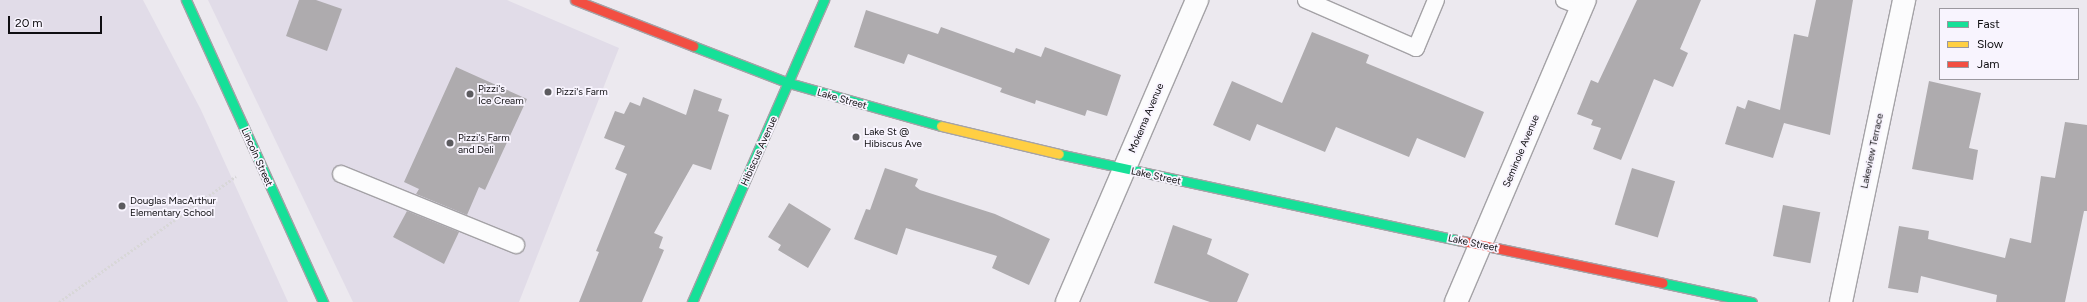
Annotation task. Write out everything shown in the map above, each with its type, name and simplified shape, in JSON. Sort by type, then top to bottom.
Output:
[{"type":"street","name":"Lincoln Street","points":[[182,0],[191,12]]},
{"type":"street","name":"Lincoln Street","points":[[186,0],[323,302]]},
{"type":"street","name":"Lake Street","points":[[574,0],[789,83],[953,129],[1124,169],[1752,302]]},
{"type":"street","name":"Hibiscus Avenue","points":[[692,302],[824,0]]},
{"type":"street","name":"Mokema Avenue","points":[[1067,302],[1197,0]]},
{"type":"street","name":"Lakeview Terrace","points":[[1840,302],[1904,0]]},
{"type":"street","name":"Seminole Avenue","points":[[1456,302],[1481,245],[1577,2]]},
{"type":"lane","points":[[1306,0],[1416,48],[1436,0]]},
{"type":"lane","points":[[341,174],[516,245]]},
{"type":"path","points":[[59,302],[238,176]]},
{"type":"shaded area","name":"Douglas MacArthur Elementary School","points":[[0,0],[143,0],[201,110],[288,302],[0,302]]},
{"type":"shaded area","points":[[208,0],[507,0],[619,48],[519,302],[353,302]]},
{"type":"building","points":[[299,0],[316,0],[342,9],[327,51],[286,36]]},
{"type":"building","points":[[1637,0],[1701,0],[1680,49],[1688,53],[1673,87],[1654,79],[1621,160],[1593,149],[1601,128],[1591,125],[1593,120],[1577,114],[1591,80],[1598,83]]},
{"type":"building","points":[[1816,0],[1853,0],[1830,135],[1784,123],[1773,158],[1725,144],[1737,106],[1745,109],[1748,100],[1780,110],[1794,34],[1808,37]]},
{"type":"building","points":[[866,10],[938,34],[941,27],[1014,53],[1016,48],[1041,57],[1045,47],[1121,75],[1107,116],[1087,110],[1085,116],[1036,100],[1035,104],[1000,92],[1002,88],[908,54],[904,64],[854,47]]},
{"type":"building","points":[[1312,32],[1369,55],[1366,63],[1484,112],[1465,158],[1417,138],[1409,157],[1336,127],[1325,152],[1257,124],[1250,141],[1213,125],[1232,81],[1282,103]]},
{"type":"building","points":[[456,67],[527,99],[485,190],[479,187],[467,215],[416,194],[419,189],[404,182]]},
{"type":"building","points":[[1929,81],[1981,93],[1969,148],[1978,150],[1973,180],[1912,169]]},
{"type":"building","points":[[694,89],[722,99],[718,111],[729,115],[711,170],[693,164],[654,233],[663,237],[659,248],[664,250],[642,302],[579,302],[599,252],[596,251],[627,174],[615,169],[625,146],[604,138],[615,111],[624,114],[630,102],[640,106],[643,97],[686,115]]},
{"type":"building","points":[[2065,122],[2087,125],[2087,211],[2084,211],[2065,302],[1996,302],[1997,295],[1921,276],[1918,293],[1888,288],[1899,226],[1929,231],[1928,239],[2005,258],[2010,238],[2031,243],[2041,176],[2055,178]]},
{"type":"building","points":[[885,168],[918,179],[915,186],[920,190],[995,214],[1050,239],[1029,285],[992,268],[997,256],[906,228],[897,255],[854,239],[866,209],[870,210]]},
{"type":"building","points":[[1632,168],[1675,181],[1658,238],[1615,224]]},
{"type":"building","points":[[789,203],[831,229],[808,268],[778,250],[781,245],[768,237]]},
{"type":"building","points":[[1783,205],[1820,212],[1810,263],[1773,256]]},
{"type":"building","points":[[407,211],[459,232],[444,264],[393,237]]},
{"type":"building","points":[[1173,225],[1212,239],[1207,254],[1249,274],[1237,302],[1210,302],[1154,283]]},
{"type":"traffic: fast","points":[[186,0],[323,302]]},
{"type":"traffic: fast","points":[[692,302],[824,0]]},
{"type":"traffic: fast","points":[[693,46],[789,83],[941,126]]},
{"type":"traffic: fast","points":[[1059,154],[1458,240]]},
{"type":"traffic: fast","points":[[1663,283],[1752,302]]},
{"type":"traffic: slow","points":[[941,126],[1059,154]]},
{"type":"traffic: jam","points":[[575,0],[693,46]]},
{"type":"traffic: jam","points":[[1458,240],[1663,283]]},
{"type":"place","name":"Pizzi's Farm","points":[[548,92]]},
{"type":"place","name":"Pizzi's Ice Cream","points":[[470,94]]},
{"type":"place","name":"Lake St @ Hibiscus Ave","points":[[856,137]]},
{"type":"place","name":"Pizzi's Farm and Deli","points":[[450,143]]},
{"type":"place","name":"Douglas MacArthur Elementary School","points":[[122,206]]}]
